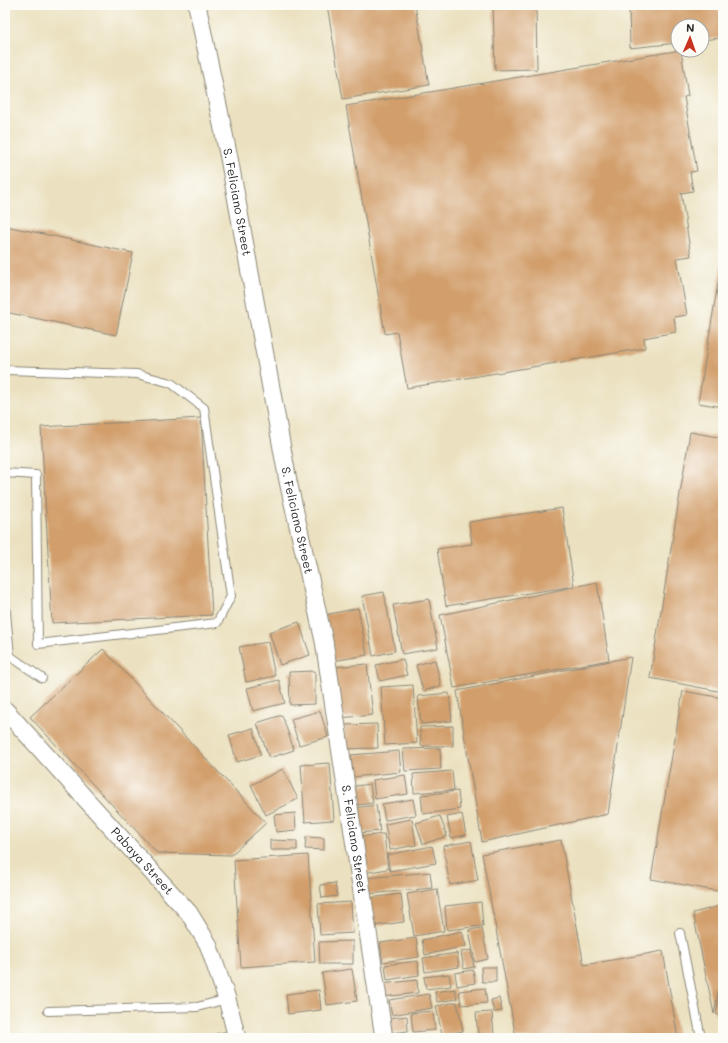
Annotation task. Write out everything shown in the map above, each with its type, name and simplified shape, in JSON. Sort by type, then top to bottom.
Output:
[{"type":"street","name":"S. Feliciano Street","points":[[197,5],[229,158],[288,481],[324,641],[384,1038]]},
{"type":"street","name":"Pabaya Street","points":[[5,710],[189,913],[208,944],[227,999],[236,1036]]},
{"type":"lane","points":[[5,370],[137,374],[171,383],[204,408],[231,596],[217,623],[38,644],[36,475],[5,473]]},
{"type":"lane","points":[[5,602],[10,656],[42,678]]},
{"type":"lane","points":[[680,933],[701,1038]]},
{"type":"lane","points":[[48,1011],[197,1007],[227,999]]},
{"type":"lane","points":[[218,1038],[236,1036]]},
{"type":"building","points":[[327,5],[415,5],[429,85],[343,99]]},
{"type":"building","points":[[493,5],[536,5],[537,69],[495,70]]},
{"type":"building","points":[[629,5],[723,5],[720,38],[710,39],[710,18],[670,18],[670,44],[630,48]]},
{"type":"building","points":[[670,52],[670,58],[682,58],[688,96],[684,97],[697,171],[690,172],[693,191],[681,193],[691,256],[677,258],[687,315],[674,317],[676,332],[644,338],[645,348],[407,388],[397,332],[385,334],[346,106]]},
{"type":"building","points":[[6,226],[133,253],[116,335],[5,312]]},
{"type":"building","points":[[723,259],[723,407],[698,403]]},
{"type":"building","points":[[201,418],[212,615],[52,623],[41,427]]},
{"type":"building","points":[[690,432],[723,438],[723,692],[650,678]]},
{"type":"building","points":[[562,508],[574,586],[446,606],[437,549],[472,544],[469,522]]},
{"type":"building","points":[[597,582],[609,660],[454,688],[440,615]]},
{"type":"building","points":[[384,592],[395,651],[373,656],[362,596]]},
{"type":"building","points":[[429,599],[438,648],[402,654],[393,605]]},
{"type":"building","points":[[358,608],[367,655],[333,661],[325,615]]},
{"type":"building","points":[[299,622],[310,655],[280,665],[269,632]]},
{"type":"building","points":[[268,642],[275,676],[246,682],[239,647]]},
{"type":"building","points":[[103,649],[266,823],[231,855],[157,853],[30,717]]},
{"type":"building","points":[[631,657],[608,814],[482,842],[457,691]]},
{"type":"building","points":[[403,659],[407,675],[380,681],[376,665]]},
{"type":"building","points":[[435,660],[441,686],[423,691],[416,665]]},
{"type":"building","points":[[367,664],[373,715],[339,718],[333,667]]},
{"type":"building","points":[[315,671],[315,704],[290,705],[289,672]]},
{"type":"building","points":[[279,680],[285,703],[253,711],[247,688]]},
{"type":"building","points":[[413,685],[417,743],[385,745],[381,687]]},
{"type":"building","points":[[683,691],[723,698],[723,892],[651,879]]},
{"type":"building","points":[[449,693],[452,721],[421,724],[418,696]]},
{"type":"building","points":[[320,711],[328,737],[299,745],[291,719]]},
{"type":"building","points":[[282,715],[294,750],[269,758],[257,723]]},
{"type":"building","points":[[377,724],[378,748],[345,749],[344,725]]},
{"type":"building","points":[[453,726],[453,746],[421,746],[420,727]]},
{"type":"building","points":[[253,728],[261,755],[237,762],[229,735]]},
{"type":"building","points":[[440,748],[441,769],[405,771],[403,749]]},
{"type":"building","points":[[399,751],[401,772],[353,777],[351,755]]},
{"type":"building","points":[[330,763],[334,820],[305,822],[301,765]]},
{"type":"building","points":[[283,769],[298,799],[266,815],[251,785]]},
{"type":"building","points":[[452,771],[454,790],[414,793],[413,774]]},
{"type":"building","points":[[405,775],[408,794],[375,799],[373,780]]},
{"type":"building","points":[[370,784],[373,803],[351,806],[349,787]]},
{"type":"building","points":[[458,791],[460,809],[423,814],[421,795]]},
{"type":"building","points":[[413,799],[416,815],[385,820],[382,804]]},
{"type":"building","points":[[376,805],[380,831],[358,833],[354,808]]},
{"type":"building","points":[[295,813],[296,830],[276,832],[274,815]]},
{"type":"building","points":[[462,814],[466,835],[451,838],[447,817]]},
{"type":"building","points":[[440,816],[447,836],[423,844],[416,823]]},
{"type":"building","points":[[412,819],[416,845],[390,850],[385,824]]},
{"type":"building","points":[[384,834],[388,869],[363,873],[358,837]]},
{"type":"building","points":[[306,837],[324,838],[324,850],[305,849]]},
{"type":"building","points":[[270,840],[297,841],[297,850],[270,850]]},
{"type":"building","points":[[561,840],[584,965],[663,951],[678,1038],[516,1038],[482,854]]},
{"type":"building","points":[[471,841],[478,880],[450,885],[443,846]]},
{"type":"building","points":[[432,846],[436,863],[390,871],[387,855]]},
{"type":"building","points":[[308,855],[315,962],[241,967],[234,860]]},
{"type":"building","points":[[430,872],[432,888],[368,894],[366,878]]},
{"type":"building","points":[[335,883],[337,896],[322,898],[320,885]]},
{"type":"building","points":[[437,889],[444,931],[414,936],[407,894]]},
{"type":"building","points":[[401,894],[404,922],[372,926],[369,898]]},
{"type":"building","points":[[351,902],[353,933],[320,935],[318,904]]},
{"type":"building","points":[[481,902],[483,926],[447,930],[445,906]]},
{"type":"building","points":[[723,905],[723,966],[714,1014],[693,913]]},
{"type":"building","points":[[482,928],[488,959],[475,962],[469,930]]},
{"type":"building","points":[[462,931],[466,946],[425,955],[422,940]]},
{"type":"building","points":[[416,938],[419,957],[383,962],[380,943]]},
{"type":"building","points":[[353,941],[353,964],[320,964],[319,942]]},
{"type":"building","points":[[471,950],[474,967],[464,969],[461,952]]},
{"type":"building","points":[[457,953],[459,967],[425,972],[423,958]]},
{"type":"building","points":[[418,961],[419,975],[387,980],[385,965]]},
{"type":"building","points":[[481,967],[496,967],[496,982],[482,982]]},
{"type":"building","points":[[352,969],[357,1001],[327,1005],[322,973]]},
{"type":"building","points":[[473,970],[475,983],[457,986],[455,973]]},
{"type":"building","points":[[449,974],[451,986],[426,989],[424,977]]},
{"type":"building","points":[[417,980],[418,993],[382,997],[381,984]]},
{"type":"building","points":[[723,981],[723,1016],[716,1014]]},
{"type":"building","points":[[485,988],[487,1003],[461,1005],[459,991]]},
{"type":"building","points":[[455,989],[457,999],[437,1002],[435,992]]},
{"type":"building","points":[[319,990],[321,1010],[288,1014],[286,994]]},
{"type":"building","points":[[429,994],[432,1008],[392,1015],[389,1000]]},
{"type":"building","points":[[499,998],[502,1011],[494,1012],[491,1000]]},
{"type":"building","points":[[457,1002],[463,1031],[442,1035],[436,1006]]},
{"type":"building","points":[[433,1011],[435,1030],[413,1032],[411,1013]]},
{"type":"building","points":[[492,1012],[494,1035],[478,1036],[476,1013]]},
{"type":"building","points":[[407,1016],[408,1031],[391,1033],[389,1018]]}]
